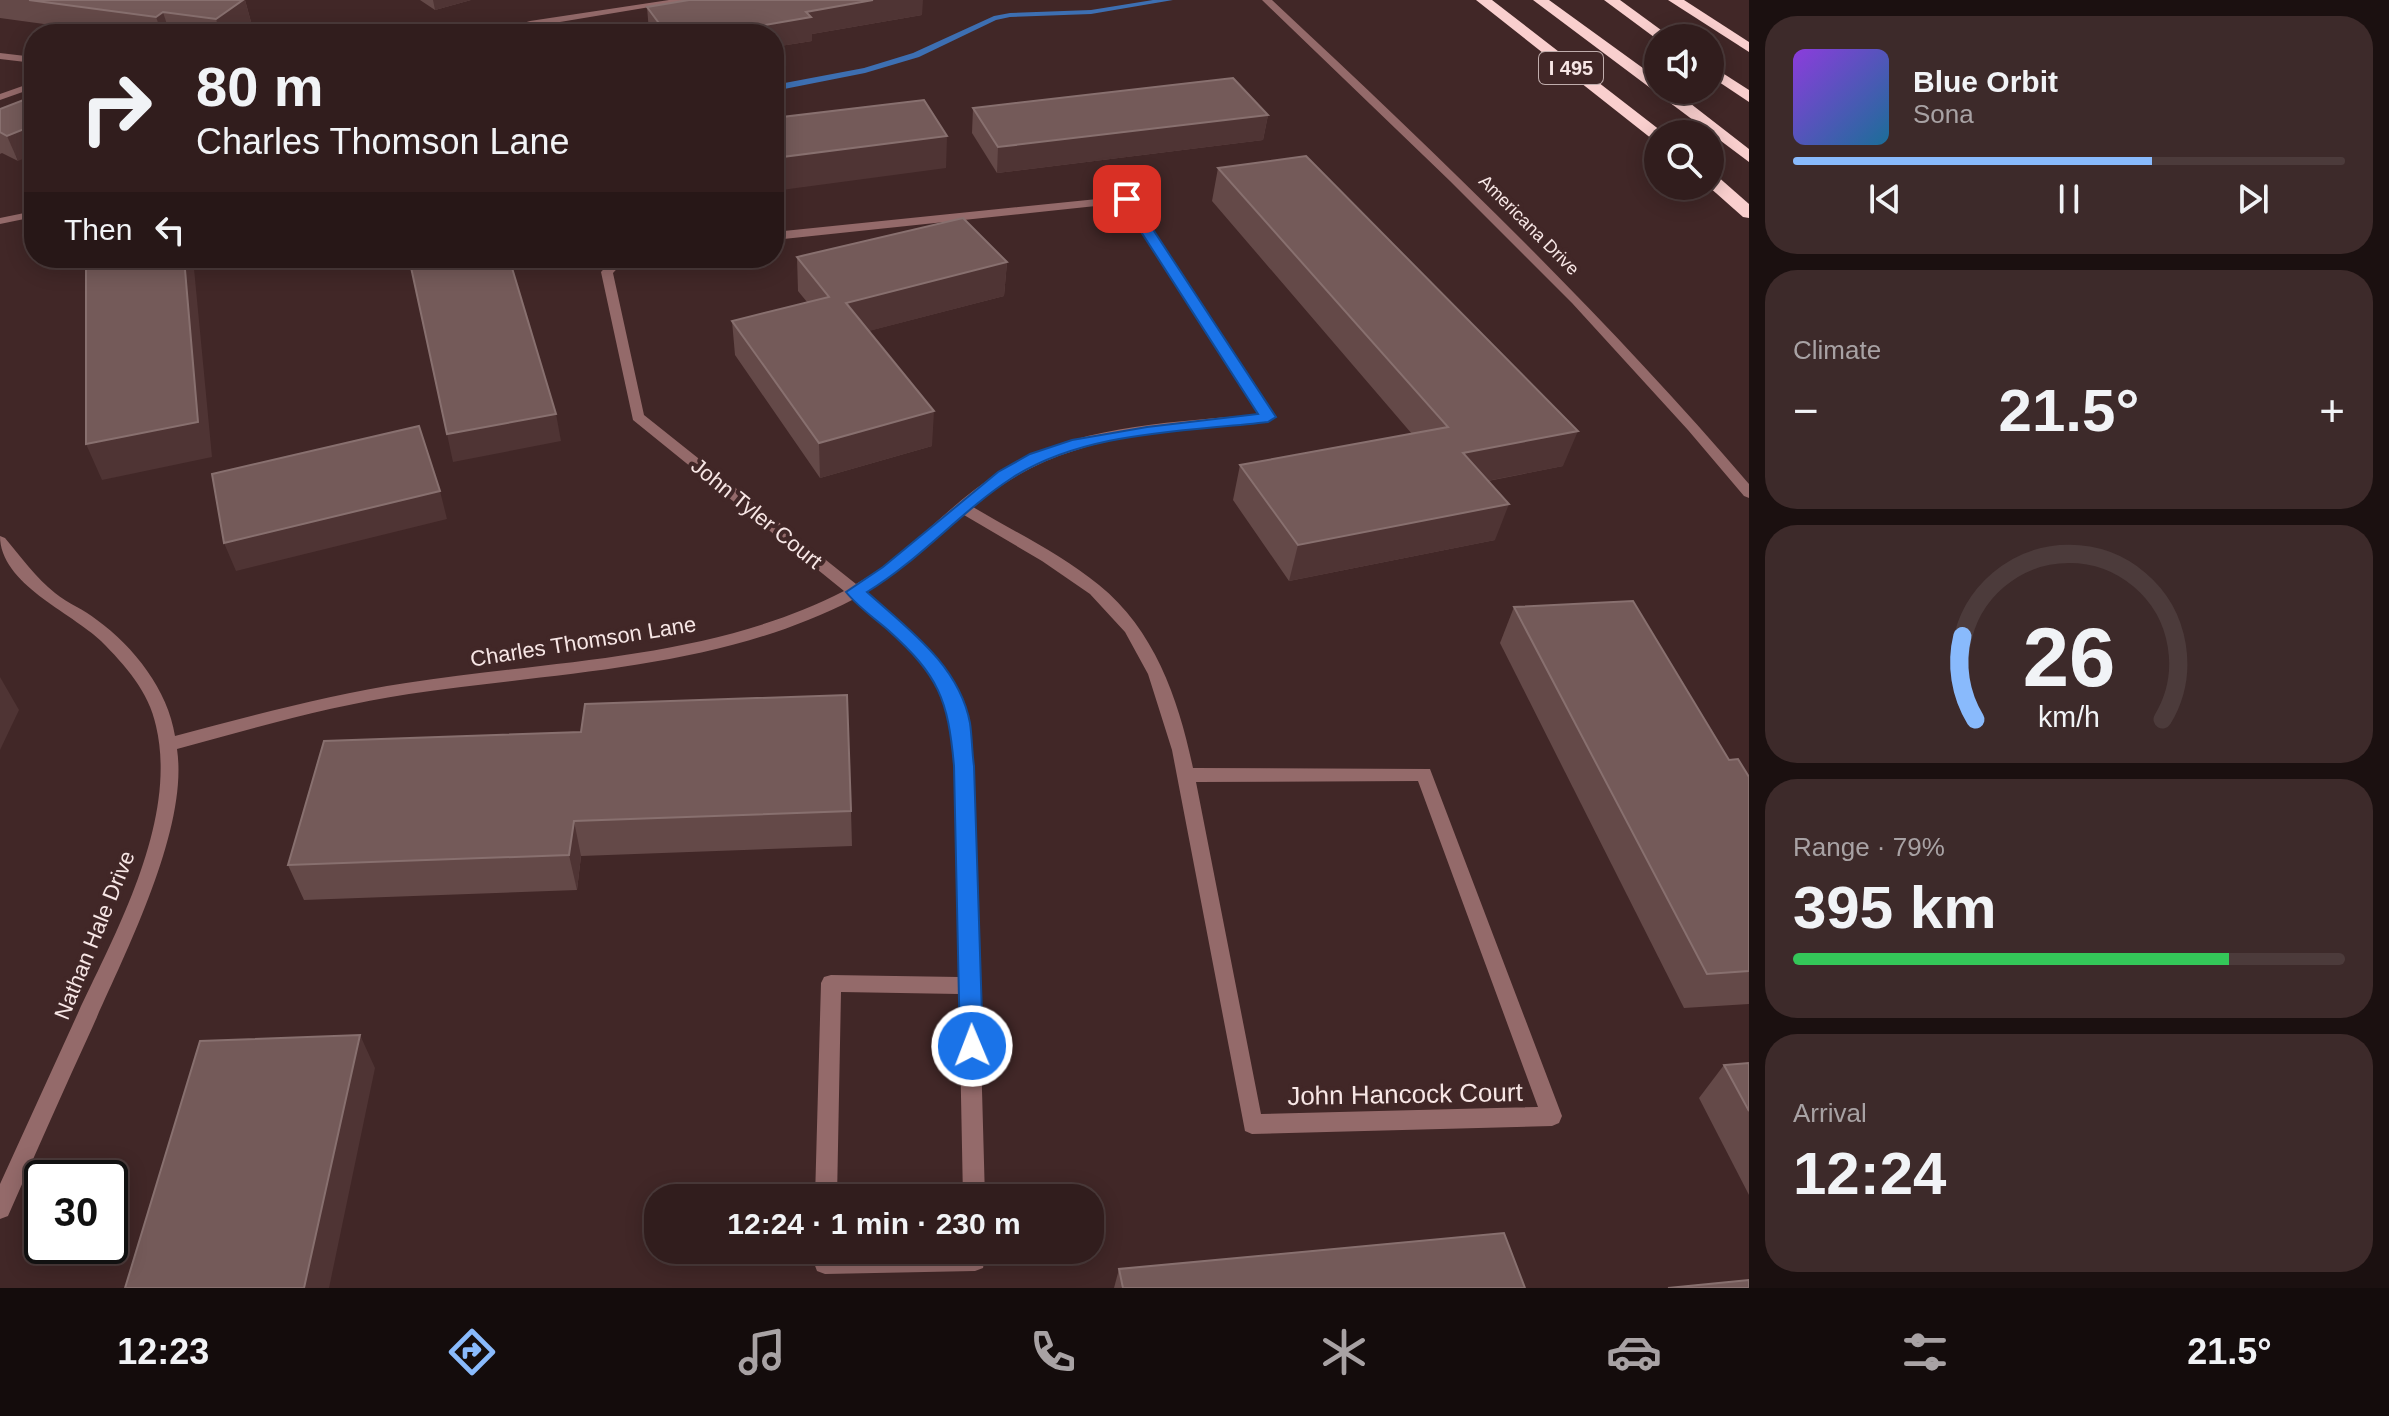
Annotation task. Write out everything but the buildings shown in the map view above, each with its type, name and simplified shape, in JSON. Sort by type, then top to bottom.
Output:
[{"type":"highway","name":"I 495","points":[[1483,0],[1644,125]]},
{"type":"highway","name":"I 495","points":[[1540,0],[1644,76]]},
{"type":"highway","points":[[1611,0],[1645,24]]},
{"type":"highway","points":[[1675,0],[1749,48]]},
{"type":"highway","points":[[1724,79],[1749,97]]},
{"type":"highway","points":[[1681,104],[1749,157]]},
{"type":"highway","points":[[1724,191],[1749,213]]},
{"type":"street","points":[[530,24],[687,0]]},
{"type":"street","name":"Americana Drive","points":[[1267,0],[1584,305],[1749,493]]},
{"type":"street","points":[[0,56],[24,59]]},
{"type":"street","points":[[0,97],[24,89]]},
{"type":"street","name":"Charles Thomson Lane","points":[[170,744],[270,717],[405,689],[666,654],[797,618],[855,592],[889,571],[1004,476],[1036,458],[1072,445],[1147,431],[1268,417],[1127,199],[784,235]]},
{"type":"street","points":[[0,221],[24,216]]},
{"type":"street","name":"John Tyler Court","points":[[611,268],[607,272],[638,417],[855,592],[924,652],[951,693],[960,722],[974,1184]]},
{"type":"street","name":"John Hancock Court","points":[[964,508],[1095,591],[1128,625],[1150,661],[1179,736],[1186,775],[1252,1124],[1552,1116],[1424,774],[1186,775]]},
{"type":"street","name":"Nathan Hale Drive","points":[[0,541],[50,598],[93,624],[127,656],[147,682],[160,706],[172,766],[164,809],[136,908],[0,1208]]},
{"type":"street","points":[[826,1184],[831,983],[970,986]]},
{"type":"waterway","points":[[784,86],[865,70],[916,55],[994,18],[1091,12],[1169,0]]},
{"type":"route","points":[[972,1046],[960,722],[951,693],[924,652],[855,592],[889,571],[1004,476],[1036,458],[1072,445],[1147,431],[1268,417],[1127,199]]}]
